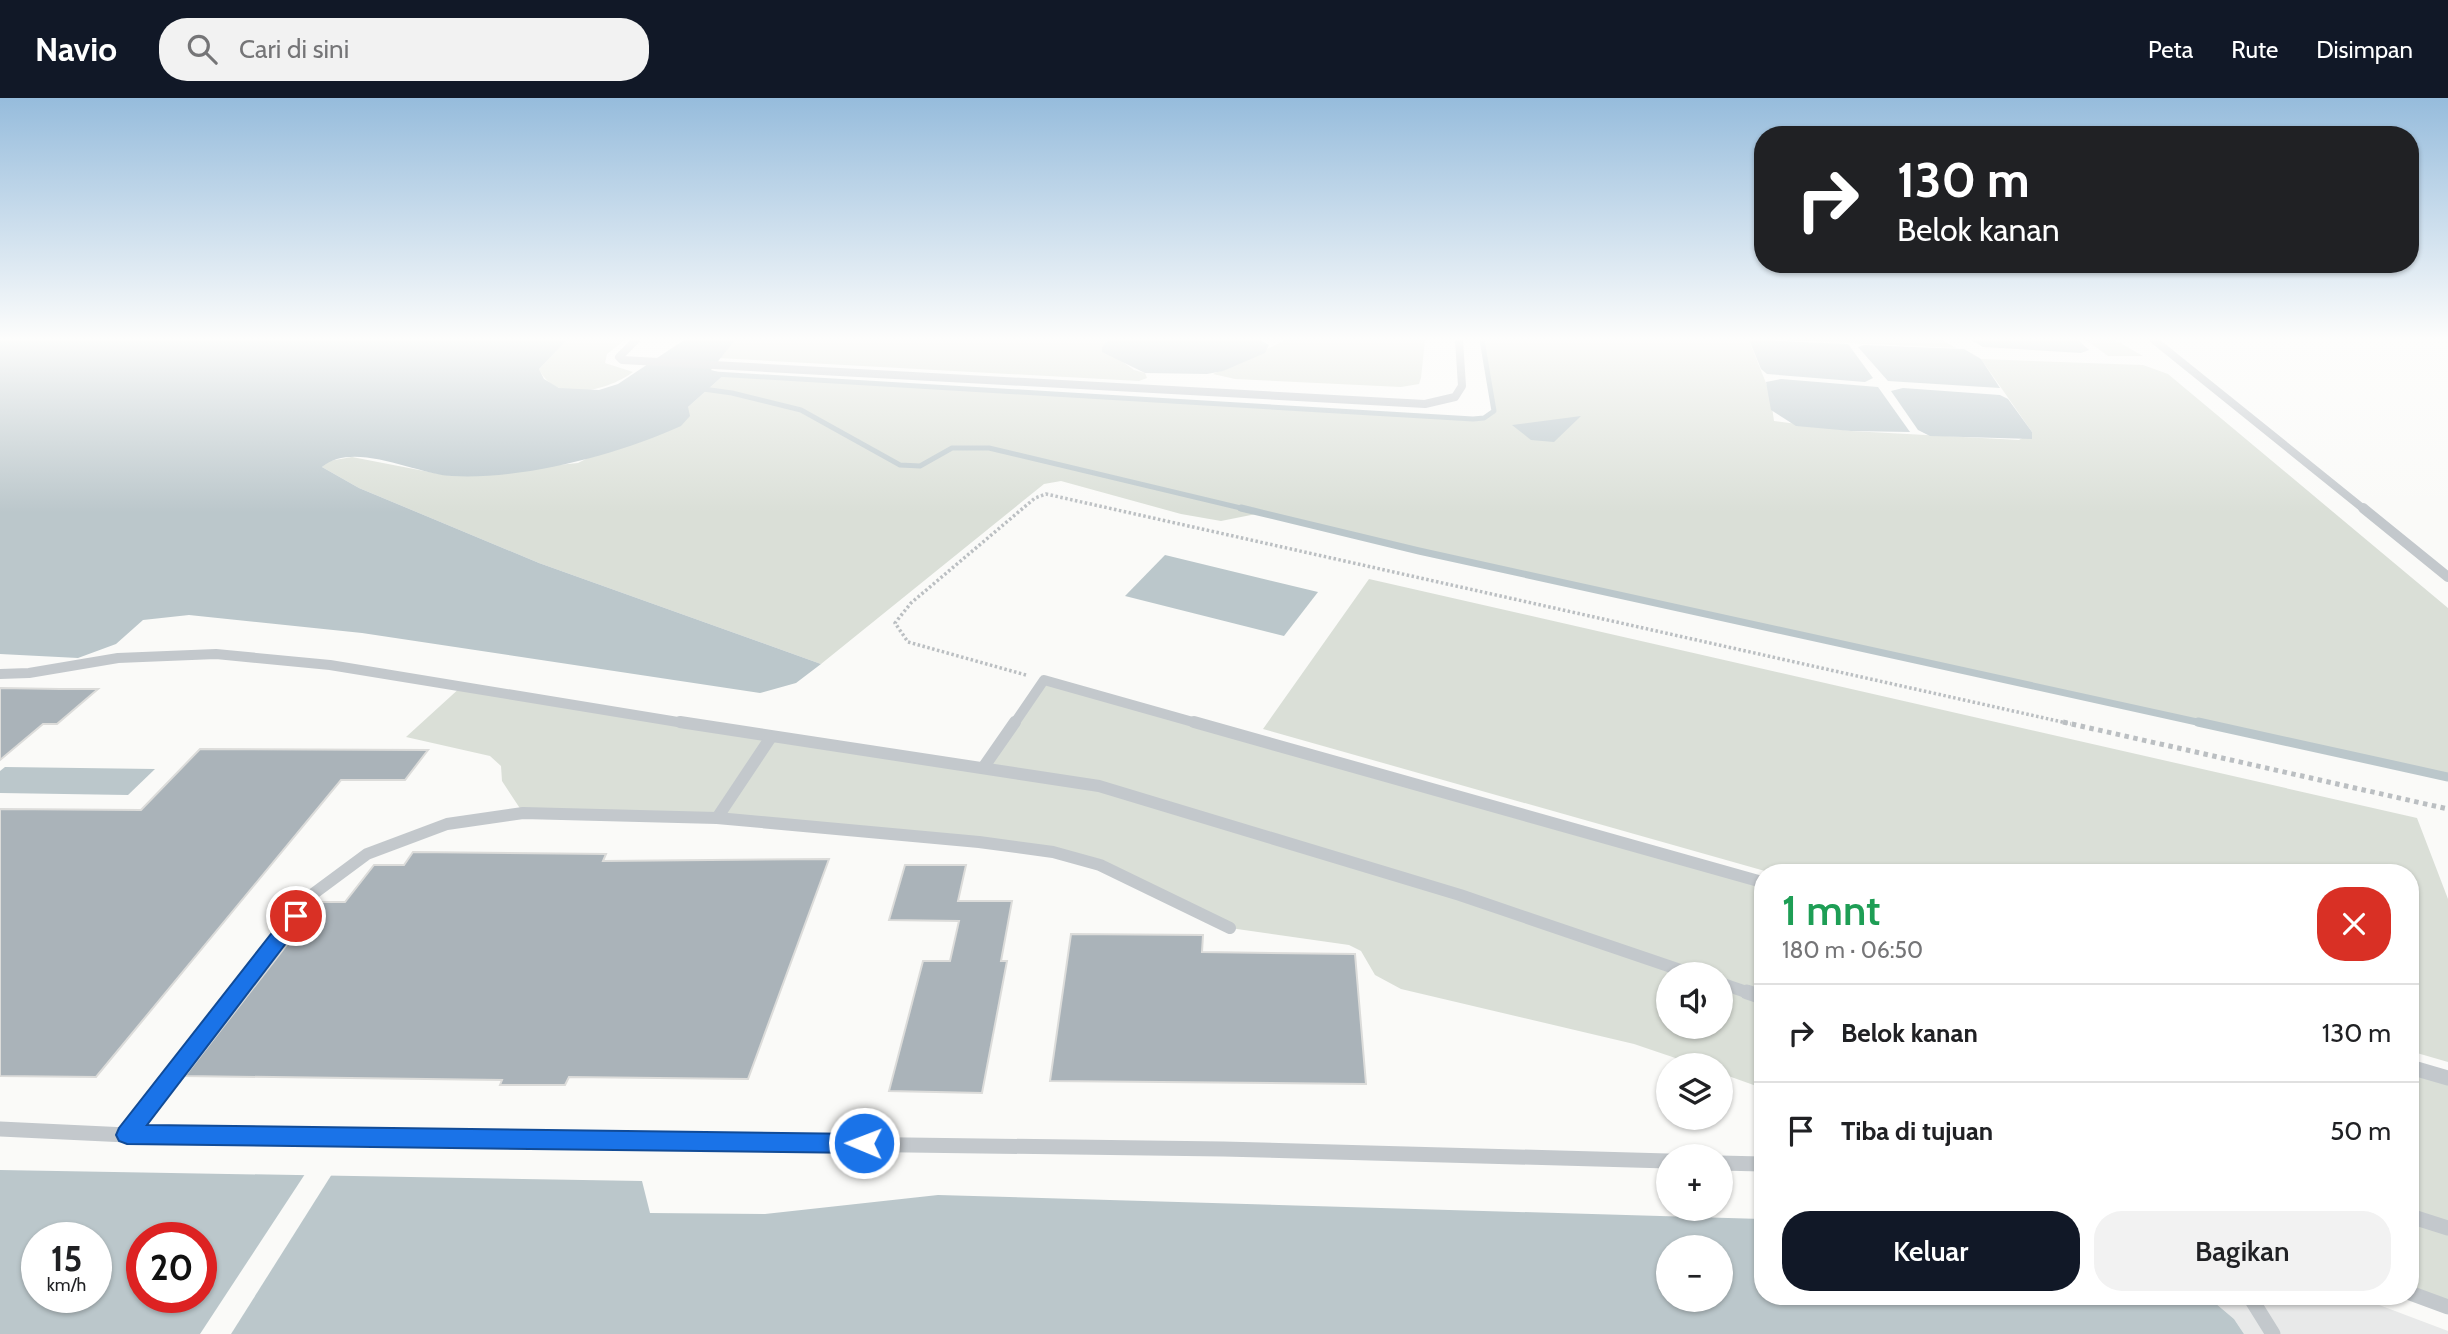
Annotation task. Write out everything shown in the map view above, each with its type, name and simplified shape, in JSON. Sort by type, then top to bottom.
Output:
[{"type":"lane","points":[[1308,398],[1425,404],[1452,398]]},
{"type":"lane","points":[[2226,398],[2448,577]]},
{"type":"lane","points":[[0,674],[118,657],[216,654],[330,665],[771,737],[1099,786],[1460,895],[1657,962]]},
{"type":"lane","points":[[983,768],[1044,680],[1754,880]]},
{"type":"lane","points":[[717,818],[771,737]]},
{"type":"lane","points":[[127,1135],[313,894],[367,853],[447,824],[523,813],[717,818],[1053,852],[1100,865],[1230,928]]},
{"type":"lane","points":[[1733,988],[1754,995]]},
{"type":"lane","points":[[2419,1070],[2448,1078]]},
{"type":"lane","points":[[0,1129],[127,1135],[1195,1149],[1656,1161]]},
{"type":"lane","points":[[1733,1163],[1754,1164]]},
{"type":"lane","points":[[2419,1219],[2448,1228]]},
{"type":"lane","points":[[2419,1296],[2448,1307]]},
{"type":"lane","points":[[2255,1305],[2273,1334]]},
{"type":"path","points":[[1044,680],[908,642],[895,623],[911,603],[1035,498],[1046,494],[1611,618],[2448,809]]},
{"type":"shaded area","points":[[0,398],[698,398],[688,407],[690,416],[681,426],[599,456],[538,470],[452,476],[367,457],[335,460],[322,467],[359,488],[539,563],[821,664],[796,683],[760,693],[362,633],[189,615],[143,620],[116,644],[78,658],[0,654]]},
{"type":"shaded area","points":[[698,398],[1118,398],[1472,419],[1484,418],[1493,411],[1493,398],[1771,398],[1774,421],[1851,431],[2019,440],[2032,432],[2008,398],[2196,398],[2448,608],[2448,777],[1419,551],[1261,513],[1221,521],[1181,514],[1061,481],[1044,484],[821,664],[539,563],[359,488],[322,467],[329,461],[352,457],[450,476],[578,463],[688,407]]},
{"type":"shaded area","points":[[1769,398],[1886,398],[1910,432],[1851,431],[1796,426],[1771,410]]},
{"type":"shaded area","points":[[1896,398],[2005,398],[2032,432],[2032,439],[1930,436],[1918,430]]},
{"type":"shaded area","points":[[1581,416],[1554,442],[1531,440],[1512,425]]},
{"type":"shaded area","points":[[1165,555],[1318,592],[1284,636],[1125,596]]},
{"type":"shaded area","points":[[1369,579],[2417,818],[2448,899],[2448,1062],[2419,1054],[2419,864],[1754,864],[1754,868],[1263,729]]},
{"type":"shaded area","points":[[1044,680],[1754,880],[1754,1085],[1733,1078],[1733,1053],[1661,1053],[1634,1044],[1401,989],[1375,975],[1361,951],[1349,945],[1230,928],[1100,865],[1053,852],[717,818],[523,813],[502,781],[501,766],[490,756],[406,737],[462,686],[983,768]]},
{"type":"shaded area","points":[[5,767],[155,769],[128,795],[0,793],[0,771]]},
{"type":"shaded area","points":[[2419,1070],[2448,1078],[2448,1306],[2419,1295]]},
{"type":"shaded area","points":[[0,1170],[642,1181],[650,1213],[765,1214],[938,1195],[1656,1216],[1656,1221],[1754,1219],[1754,1305],[2217,1305],[2234,1319],[2244,1334],[0,1334]]},
{"type":"shaded area","points":[[2217,1305],[2379,1305],[2448,1331],[2448,1334],[2244,1334],[2234,1319]]},
{"type":"pier","points":[[305,1174],[332,1174],[231,1334],[200,1334],[214,1313],[217,1313],[217,1308]]},
{"type":"building","points":[[0,688],[98,689],[57,724],[43,724],[0,760]]},
{"type":"building","points":[[200,749],[428,750],[405,780],[341,780],[96,1077],[0,1076],[0,809],[141,810]]},
{"type":"building","points":[[413,852],[606,854],[603,861],[829,859],[748,1079],[569,1077],[565,1085],[500,1085],[502,1080],[185,1076],[320,902],[345,902],[374,865],[404,865]]},
{"type":"building","points":[[905,865],[966,865],[958,901],[1012,901],[1001,961],[1007,961],[982,1093],[889,1091],[923,961],[950,961],[959,921],[889,920]]},
{"type":"building","points":[[1071,934],[1203,935],[1202,952],[1355,954],[1366,1084],[1050,1081]]},
{"type":"waterway","points":[[751,398],[801,410],[900,465],[920,466],[952,448],[989,448],[1249,510]]},
{"type":"waterway","points":[[1114,398],[1473,419],[1484,418],[1494,411],[1492,398]]},
{"type":"waterway","points":[[1241,508],[1419,551],[2206,724]]},
{"type":"waterway","points":[[2198,722],[2448,777]]},
{"type":"route","points":[[296,916],[127,1135],[341,1135],[864,1143]]}]
